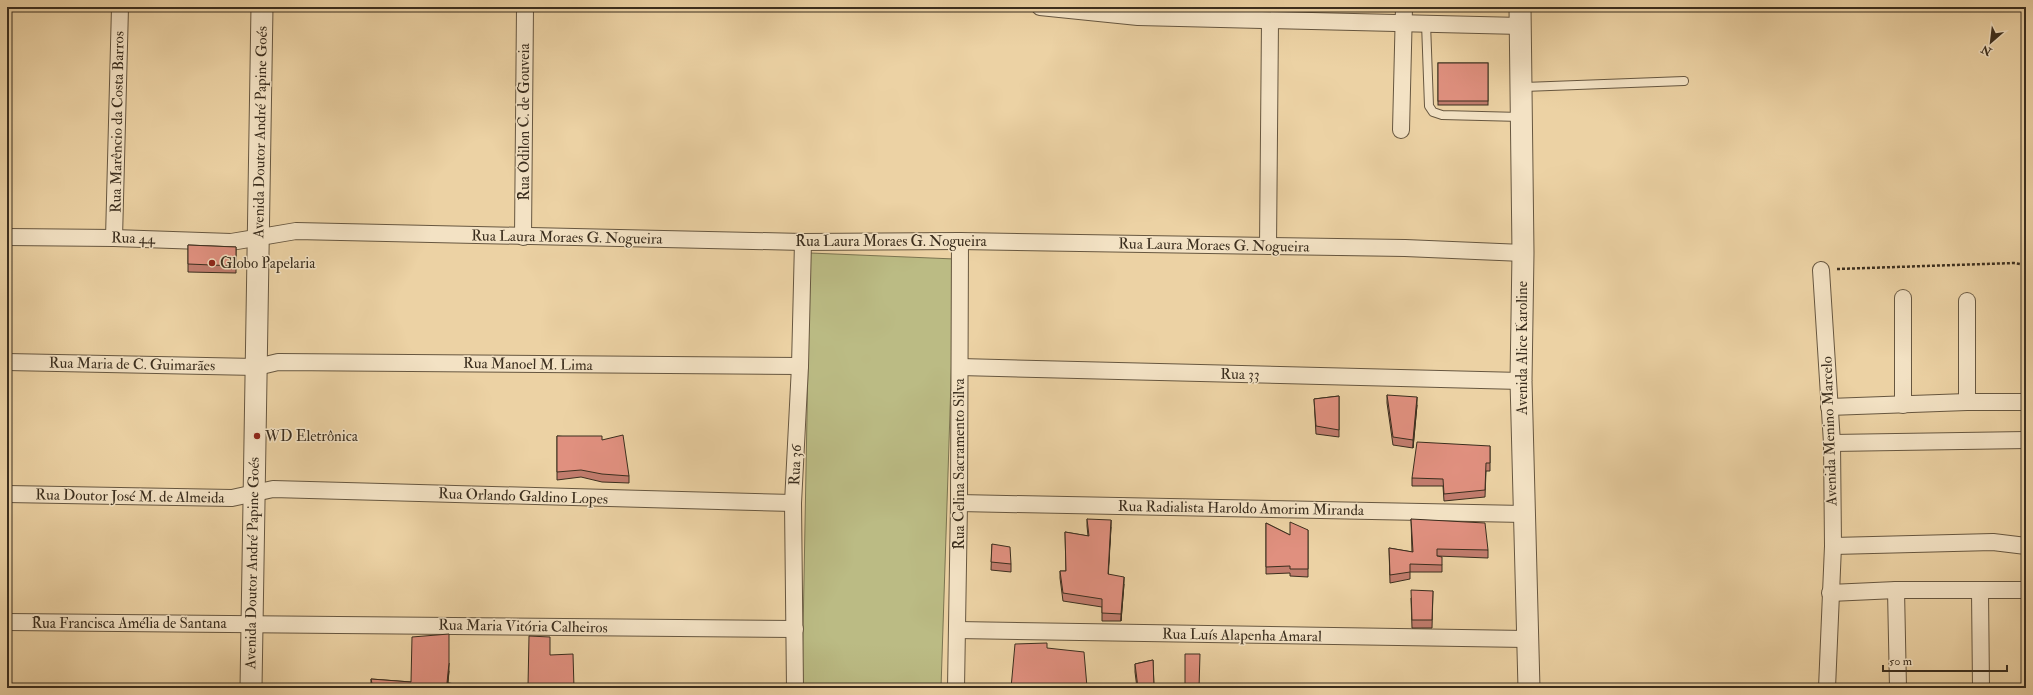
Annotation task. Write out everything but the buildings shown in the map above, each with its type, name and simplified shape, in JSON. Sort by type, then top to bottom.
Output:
[{"type":"street","name":"Rua Marêncio da Costa Barros","points":[[114,238],[120,7]]},
{"type":"street","name":"Avenida Doutor André Papine Goés","points":[[250,688],[253,494],[257,367],[262,7]]},
{"type":"street","name":"Rua Odilon C. de Gouveia","points":[[524,237],[525,7]]},
{"type":"street","points":[[1040,7],[1138,17],[1404,24],[1521,17]]},
{"type":"street","points":[[1402,130],[1404,7]]},
{"type":"street","name":"Avenida Alice Karoline","points":[[1521,17],[1523,253],[1521,381],[1526,639],[1529,688]]},
{"type":"street","points":[[1268,246],[1270,21]]},
{"type":"street","name":"Rua Laura Moraes G. Nogueira","points":[[259,238],[296,231],[803,242],[960,240],[1405,248],[1523,253]]},
{"type":"street","name":"Rua 44","points":[[7,237],[114,238],[231,242],[259,238]]},
{"type":"street","name":"Rua Celina Sacramento Silva","points":[[956,688],[959,503],[960,240]]},
{"type":"street","name":"Rua 36","points":[[795,688],[793,503],[800,366],[803,242]]},
{"type":"street","name":"Avenida Menino Marcelo","points":[[1821,270],[1832,443],[1833,546],[1827,688]]},
{"type":"street","points":[[1903,298],[1903,405]]},
{"type":"street","points":[[1967,300],[1967,402]]},
{"type":"street","name":"Rua Maria de C. Guimarães","points":[[7,362],[257,367]]},
{"type":"street","name":"Rua Manoel M. Lima","points":[[257,367],[278,362],[800,366]]},
{"type":"street","name":"Rua 33","points":[[960,367],[1521,381]]},
{"type":"street","points":[[1829,407],[1967,402],[2026,402]]},
{"type":"street","points":[[1832,443],[2026,440]]},
{"type":"street","name":"Rua Orlando Galdino Lopes","points":[[253,494],[274,489],[793,503]]},
{"type":"street","name":"Rua Doutor José M. de Almeida","points":[[7,494],[232,498],[253,494]]},
{"type":"street","name":"Rua Radialista Haroldo Amorim Miranda","points":[[959,503],[1524,514]]},
{"type":"street","points":[[1833,546],[1993,542],[2026,546]]},
{"type":"street","points":[[1830,593],[1896,590],[2026,590]]},
{"type":"street","points":[[1896,590],[1898,688]]},
{"type":"street","points":[[1980,591],[1981,688]]},
{"type":"street","name":"Rua Francisca Amélia de Santana","points":[[7,622],[251,623]]},
{"type":"street","name":"Rua Maria Vitória Calheiros","points":[[251,623],[795,629]]},
{"type":"street","name":"Rua Luís Alapenha Amaral","points":[[957,630],[1526,639]]},
{"type":"lane","points":[[1426,23],[1429,106],[1433,112],[1442,115],[1522,117]]},
{"type":"lane","points":[[1522,88],[1684,82]]},
{"type":"path","points":[[1821,270],[2014,263],[2026,265]]},
{"type":"green space","points":[[810,253],[955,259],[941,688],[802,688]]},
{"type":"place","name":"Globo Papelaria","points":[[212,263]]},
{"type":"place","name":"WD Eletrônica","points":[[257,436]]}]
